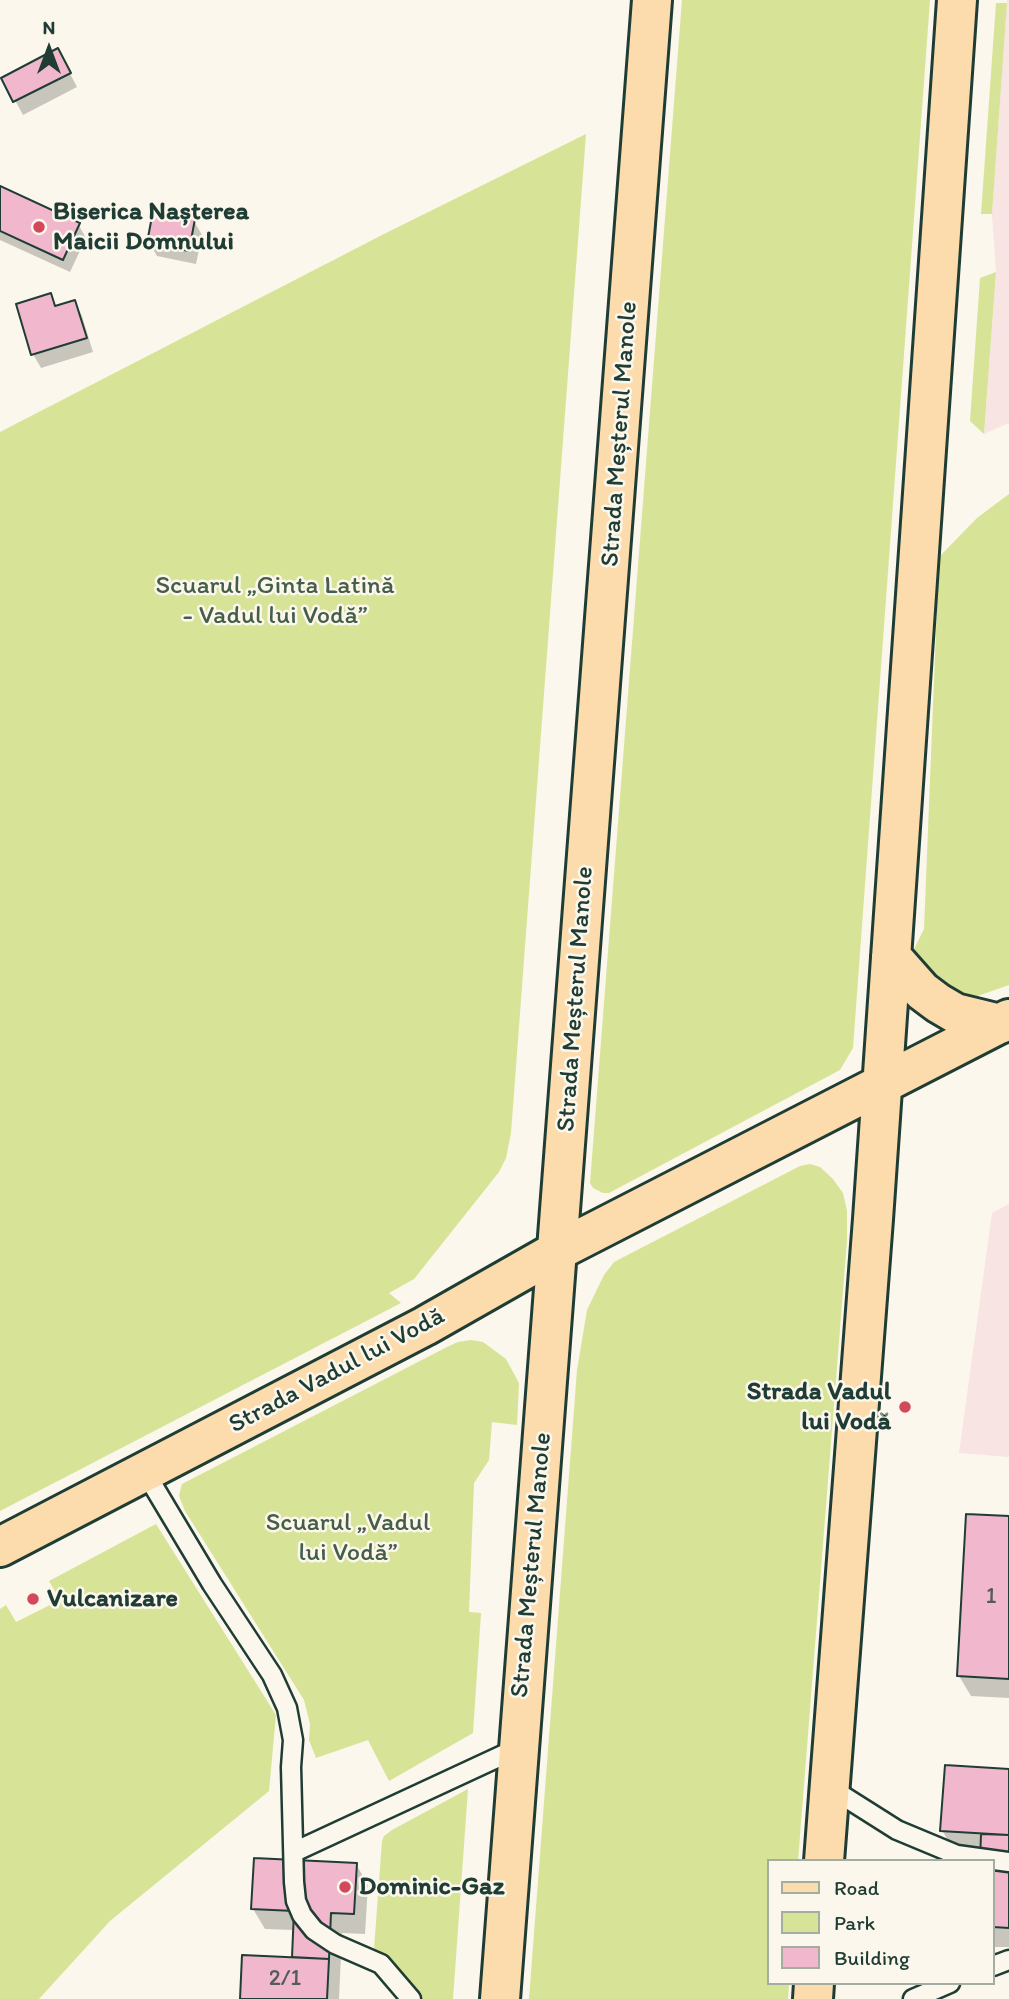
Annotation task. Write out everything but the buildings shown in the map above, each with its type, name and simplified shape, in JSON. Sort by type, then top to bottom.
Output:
[{"type":"main road","name":"Strada Meșterul Manole","points":[[500,1999],[652,0]]},
{"type":"main road","points":[[824,1859],[882,1086],[957,0]]},
{"type":"main road","points":[[891,956],[922,991],[955,1013],[1004,1021]]},
{"type":"main road","name":"Strada Vadul lui Vodă","points":[[0,1547],[425,1326],[557,1251],[1004,1021]]},
{"type":"lane","points":[[145,1472],[212,1584],[272,1675],[287,1708],[293,1740],[293,1882],[296,1901],[302,1915],[314,1930],[335,1944],[382,1964],[411,1999]]},
{"type":"lane","points":[[294,1852],[518,1748]]},
{"type":"lane","points":[[830,1787],[897,1830],[956,1858]]},
{"type":"lane","points":[[913,1999],[945,1985]]},
{"type":"shaded area","points":[[1007,0],[1009,423],[984,434],[996,272],[992,214]]},
{"type":"shaded area","points":[[1009,1204],[1009,1457],[959,1453],[992,1213]]},
{"type":"green space","points":[[682,0],[930,0],[853,1048],[840,1070],[609,1193],[603,1193],[593,1188],[590,1183]]},
{"type":"green space","points":[[996,3],[1007,3],[992,214],[981,214]]},
{"type":"green space","name":"Scuarul „Ginta Latină - Vadul lui Vodă”","points":[[586,134],[511,1133],[506,1158],[499,1172],[414,1279],[389,1293],[401,1303],[0,1511],[0,432],[386,233]]},
{"type":"green space","points":[[996,272],[984,434],[970,421],[980,278]]},
{"type":"green space","points":[[1009,494],[1009,985],[972,998],[938,985],[914,949],[924,929],[939,557],[977,518]]},
{"type":"green space","points":[[810,1164],[820,1167],[843,1193],[847,1211],[847,1240],[798,1859],[768,1859],[768,1985],[789,1985],[788,1999],[529,1999],[577,1370],[587,1310],[604,1275],[614,1262],[800,1166]]},
{"type":"green space","name":"Scuarul „Vadul lui Vodă”","points":[[471,1340],[483,1342],[506,1359],[519,1383],[517,1425],[492,1422],[489,1460],[474,1483],[469,1612],[481,1613],[473,1733],[389,1781],[368,1740],[316,1758],[309,1740],[310,1724],[304,1700],[185,1511],[179,1496],[182,1484],[447,1347]]},
{"type":"green space","name":"Scuarul „Vadul lui Vodă”","points":[[156,1524],[276,1715],[269,1791],[110,1921],[39,1999],[0,1999],[0,1609],[6,1605],[16,1622],[60,1600],[49,1581]]},
{"type":"green space","points":[[468,1789],[453,1999],[421,1999],[374,1949],[382,1841],[392,1830]]},
{"type":"place","name":"Biserica Nașterea Maicii Domnului","points":[[39,227]]},
{"type":"place","name":"Strada Vadul lui Vodă","points":[[905,1407]]},
{"type":"place","name":"Vulcanizare","points":[[33,1599]]},
{"type":"place","name":"Dominic-Gaz","points":[[345,1887]]}]
